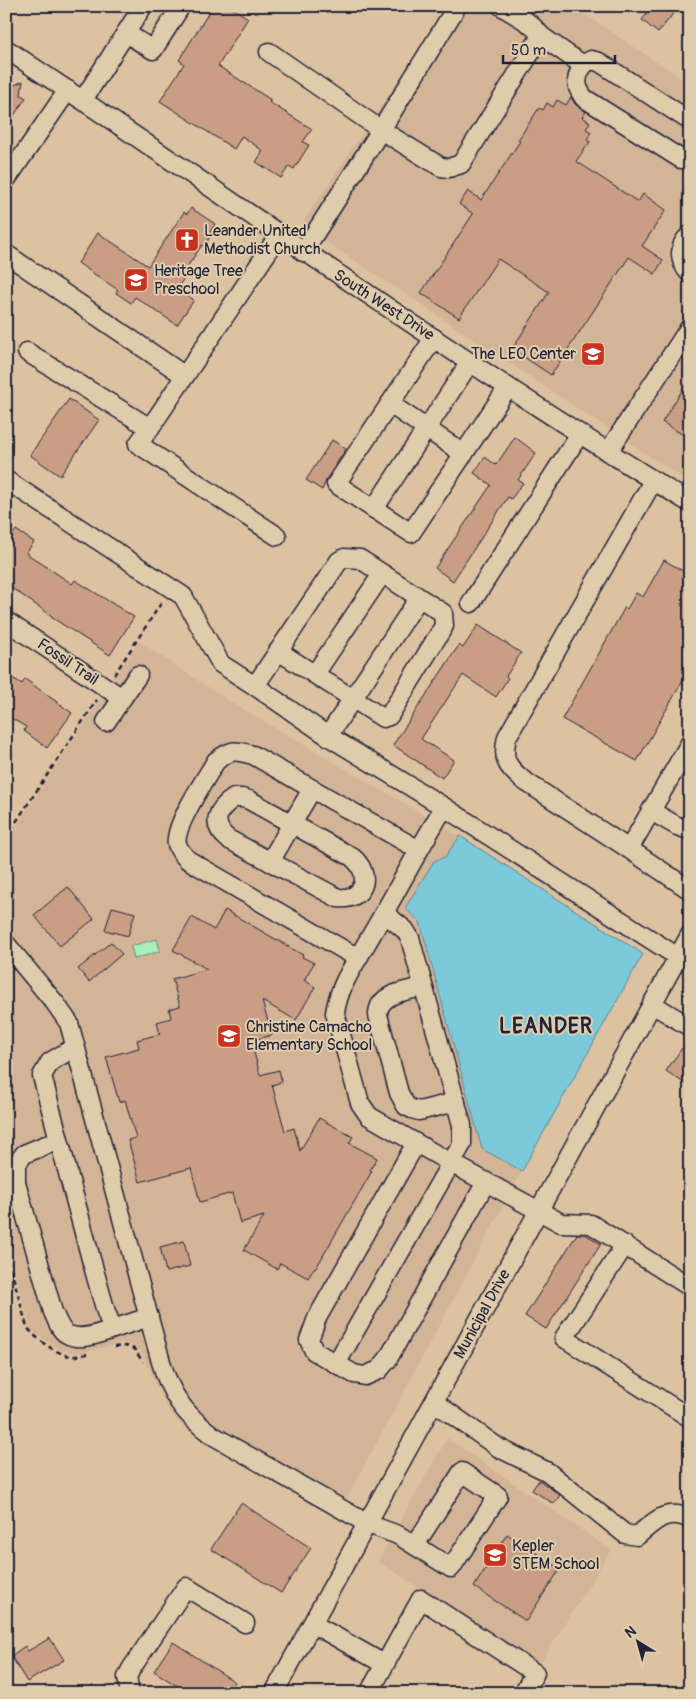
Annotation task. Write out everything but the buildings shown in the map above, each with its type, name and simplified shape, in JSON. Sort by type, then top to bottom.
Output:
[{"type":"street","points":[[83,100],[143,6]]},
{"type":"street","points":[[126,33],[153,50],[181,6]]},
{"type":"street","points":[[303,252],[457,6]]},
{"type":"street","points":[[501,6],[530,24],[538,30],[541,36],[583,65]]},
{"type":"street","points":[[269,52],[381,130],[441,166],[449,168],[462,164],[541,36]]},
{"type":"street","name":"South West Drive","points":[[6,49],[303,252],[579,435],[690,504]]},
{"type":"street","points":[[690,121],[599,62],[592,60],[583,65],[577,79],[578,88],[584,98],[681,159],[690,158]]},
{"type":"street","points":[[6,180],[68,90]]},
{"type":"street","points":[[277,536],[138,444],[279,235]]},
{"type":"street","points":[[690,235],[681,248],[684,268],[690,274]]},
{"type":"street","points":[[6,254],[185,376]]},
{"type":"street","points":[[608,452],[690,326]]},
{"type":"street","points":[[434,338],[336,484],[411,533],[508,388]]},
{"type":"street","points":[[27,352],[150,428]]},
{"type":"street","points":[[374,509],[470,362]]},
{"type":"street","points":[[390,404],[464,454]]},
{"type":"street","points":[[471,603],[579,435]]},
{"type":"street","points":[[6,480],[183,596],[221,664],[328,736],[444,807],[678,957]]},
{"type":"street","points":[[653,480],[507,737],[504,750],[506,761],[512,771],[523,780],[690,890]]},
{"type":"street","points":[[255,686],[278,651],[339,561],[344,558],[360,559],[443,613],[444,626],[389,716],[383,718],[278,651]]},
{"type":"street","points":[[314,674],[382,574]]},
{"type":"street","points":[[328,736],[419,598]]},
{"type":"street","name":"Fossil Trail","points":[[6,621],[122,698]]},
{"type":"street","points":[[106,722],[138,674]]},
{"type":"street","points":[[629,850],[690,743]]},
{"type":"street","points":[[358,958],[188,860],[180,852],[176,843],[179,827],[216,761],[236,750],[253,755],[419,850]]},
{"type":"street","points":[[270,862],[312,789]]},
{"type":"street","points":[[234,798],[242,798],[292,824],[352,857],[359,863],[364,870],[362,888],[346,899],[338,898],[222,834],[217,818],[226,803],[234,798]]},
{"type":"street","points":[[444,807],[342,985],[337,1000],[334,1013],[360,1103],[369,1116],[416,1143],[561,1222],[592,1224],[690,1287]]},
{"type":"street","points":[[651,812],[677,826],[686,828],[690,826]]},
{"type":"street","points":[[336,1364],[462,1144],[462,1125],[410,938],[405,930],[384,912]]},
{"type":"street","name":"Municipal Drive","points":[[274,1693],[690,935]]},
{"type":"street","points":[[6,944],[64,1014],[69,1023],[167,1382],[176,1398],[198,1424],[212,1435],[368,1524],[398,1535],[450,1568],[498,1496],[462,1472],[415,1545]]},
{"type":"street","points":[[423,987],[389,996],[378,1010],[399,1093],[406,1106],[412,1110],[419,1111],[456,1102]]},
{"type":"street","points":[[652,1004],[690,1027]]},
{"type":"street","points":[[75,1047],[50,1062],[42,1076],[91,1260],[106,1312],[113,1329]]},
{"type":"street","points":[[58,1140],[24,1154],[16,1165],[16,1182],[53,1312],[61,1328],[69,1335],[82,1337],[149,1317]]},
{"type":"street","points":[[416,1143],[317,1318],[309,1340],[314,1351],[336,1364],[354,1374],[365,1376],[379,1370],[388,1359],[486,1182]]},
{"type":"street","points":[[624,1245],[564,1338],[690,1418]]},
{"type":"street","points":[[434,1402],[499,1448],[548,1472],[625,1534],[637,1536],[656,1519],[673,1514],[681,1514],[690,1519]]},
{"type":"street","points":[[126,1691],[128,1677],[132,1669],[186,1587],[245,1623]]},
{"type":"street","points":[[369,1693],[421,1599],[535,1673],[523,1693]]},
{"type":"street","points":[[312,1624],[384,1664]]},
{"type":"path","points":[[6,837],[162,602]]},
{"type":"shaded area","name":"The LEO Center","points":[[448,6],[572,6],[690,84],[690,483],[301,225]]},
{"type":"shaded area","name":"Christine Camacho Elementary School","points":[[139,641],[229,701],[460,836],[405,908],[420,922],[482,1149],[522,1171],[337,1517],[204,1442],[184,1427],[167,1408],[141,1352],[136,1347],[120,1343],[77,1354],[59,1349],[35,1333],[31,1329],[6,1243],[6,842]]},
{"type":"shaded area","name":"Kepler STEM School","points":[[447,1438],[611,1550],[538,1667],[378,1561]]},
{"type":"green space","points":[[157,939],[160,951],[134,959],[131,946]]},
{"type":"water","points":[[460,836],[643,954],[522,1171],[482,1149],[420,922],[405,908],[434,861],[445,857]]},
{"type":"place","name":"Leander United Methodist Church","points":[[187,240]]},
{"type":"place","name":"Heritage Tree Preschool","points":[[136,280]]},
{"type":"place","name":"The LEO Center","points":[[593,354]]},
{"type":"place","name":"Christine Camacho Elementary School","points":[[229,1036]]},
{"type":"place","name":"Kepler STEM School","points":[[495,1555]]},
{"type":"district","name":"LEANDER","points":[[546,1026]]}]
